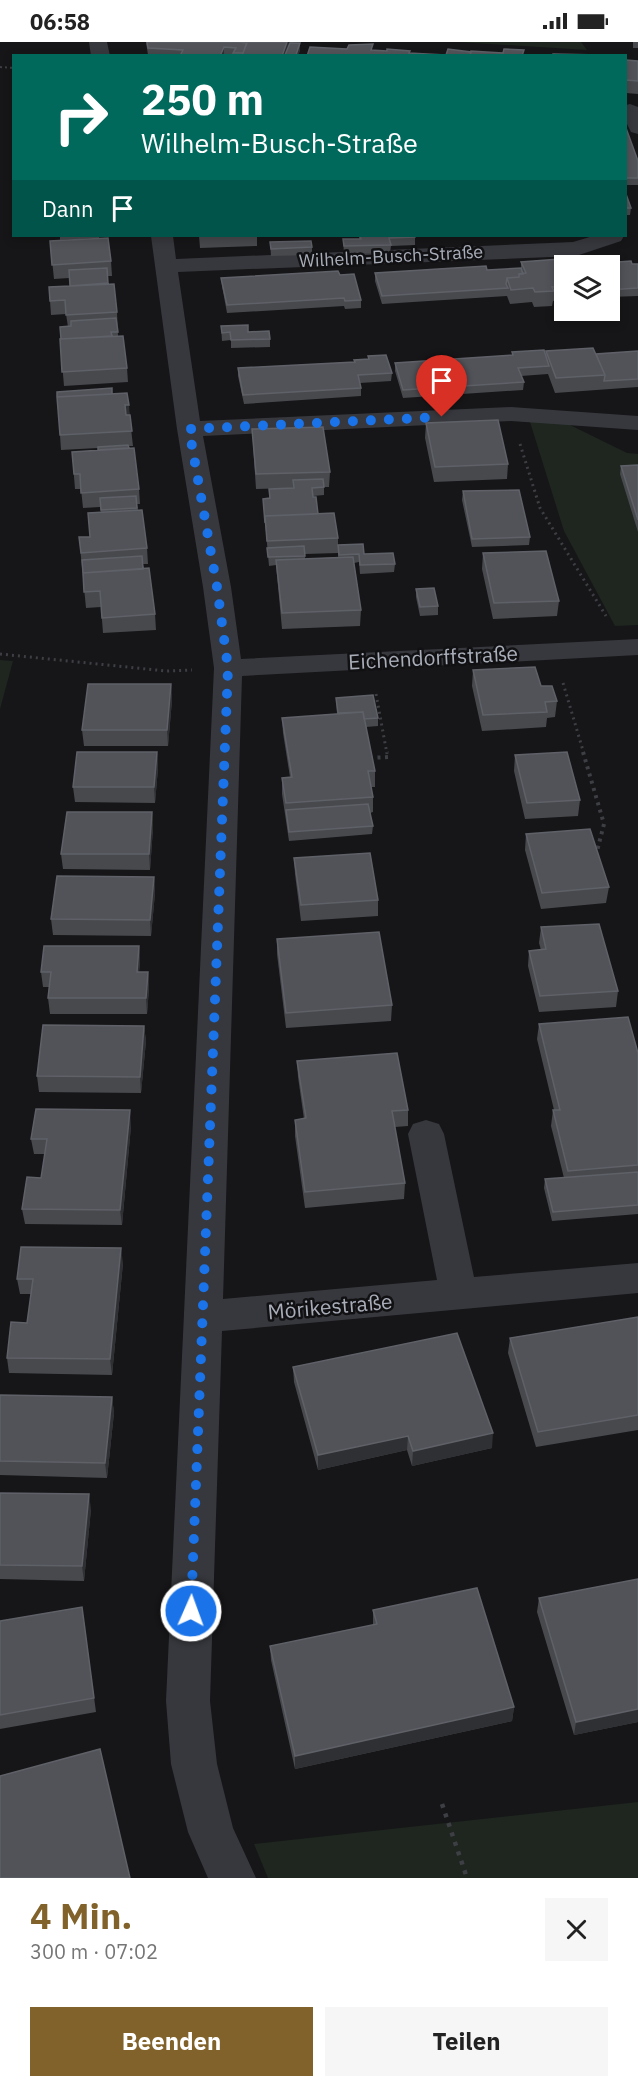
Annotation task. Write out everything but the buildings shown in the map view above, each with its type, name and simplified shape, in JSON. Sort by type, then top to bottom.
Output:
[{"type":"street","name":"Wilhelm-Busch-Straße","points":[[232,1878],[208,1820],[194,1764],[188,1701],[228,668],[217,587],[189,429],[164,251],[483,244],[576,249],[610,237]]},
{"type":"street","points":[[189,429],[511,414],[638,423]]},
{"type":"street","name":"Eichendorffstraße","points":[[228,668],[632,647]]},
{"type":"street","points":[[426,1134],[459,1294]]},
{"type":"street","name":"Mörikestraße","points":[[202,1317],[638,1278]]},
{"type":"path","points":[[511,414],[540,508],[632,647]]},
{"type":"path","points":[[554,651],[604,824],[596,855],[599,864]]},
{"type":"path","points":[[0,654],[166,671],[228,668]]},
{"type":"path","points":[[369,758],[388,757],[370,660]]},
{"type":"path","points":[[442,1804],[466,1878]]},
{"type":"shaded area","points":[[459,42],[581,42],[587,50]]},
{"type":"shaded area","points":[[562,421],[627,453],[638,454],[638,625],[615,626],[564,531],[530,422]]},
{"type":"shaded area","points":[[0,660],[13,661],[0,709]]},
{"type":"shaded area","points":[[638,1802],[638,1878],[268,1878],[254,1844]]},
{"type":"route","points":[[191,1611],[228,668],[217,587],[189,429],[442,417]]}]
